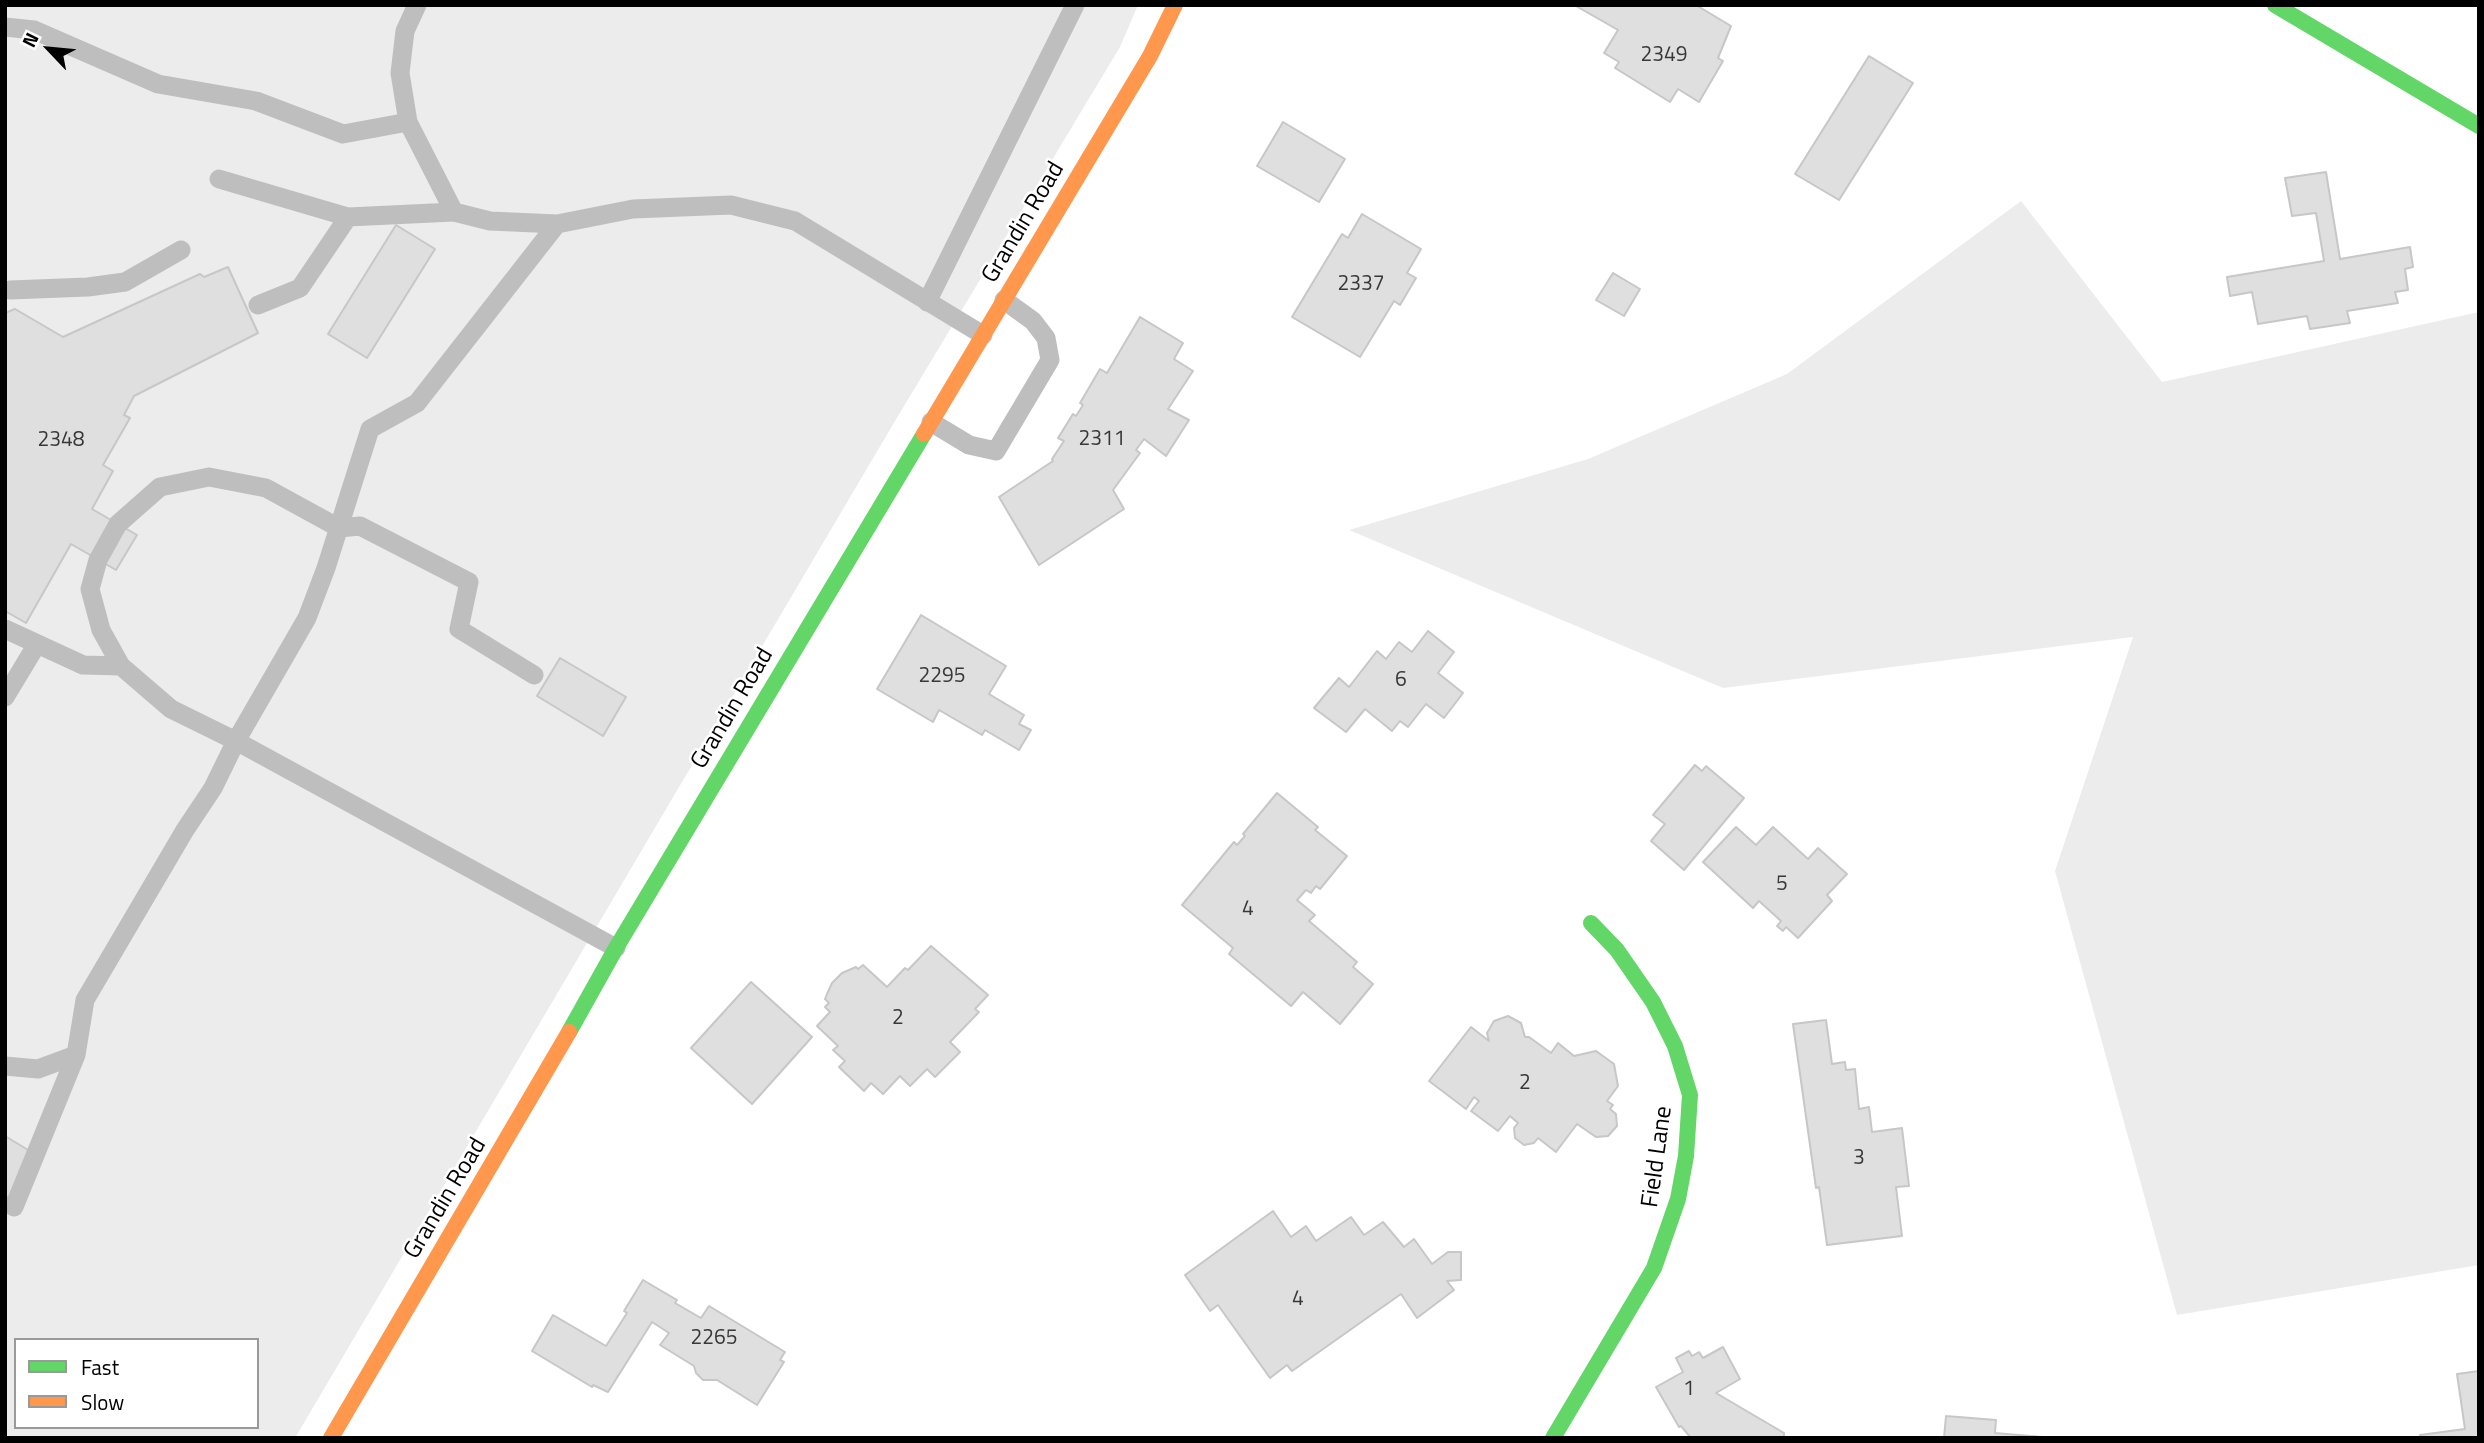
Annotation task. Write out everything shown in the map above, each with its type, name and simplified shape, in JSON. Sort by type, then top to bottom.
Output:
[{"type":"street","name":"Grandin Road","points":[[331,1438],[531,1099],[616,948],[1150,55],[1175,5]]},
{"type":"street","points":[[2275,5],[2479,126]]},
{"type":"street","name":"Field Lane","points":[[1553,1438],[1654,1268],[1678,1199],[1686,1156],[1690,1095],[1675,1046],[1653,1002],[1617,950],[1591,923]]},
{"type":"lane","points":[[418,5],[405,31],[400,73],[408,122],[454,212]]},
{"type":"lane","points":[[927,302],[1075,5]]},
{"type":"lane","points":[[5,27],[34,30],[158,84],[256,101],[343,134],[408,122]]},
{"type":"lane","points":[[219,179],[348,217],[454,212],[490,221],[557,224],[633,209],[731,205],[795,221],[983,335]]},
{"type":"lane","points":[[258,305],[300,288],[338,236],[348,217]]},
{"type":"lane","points":[[14,1207],[76,1055],[85,1000],[184,830],[213,788],[236,741],[307,618],[370,429],[417,403],[557,224]]},
{"type":"lane","points":[[10,290],[88,288],[125,282],[181,250]]},
{"type":"lane","points":[[931,422],[969,445],[996,451],[1050,360],[1046,338],[1033,321],[1004,300]]},
{"type":"lane","points":[[534,675],[459,629],[469,582],[360,526],[339,528],[266,488],[209,477],[160,486],[118,524],[98,560],[90,589],[101,630],[121,666],[171,709],[236,741],[616,948]]},
{"type":"lane","points":[[5,629],[83,665],[121,666]]},
{"type":"lane","points":[[5,697],[37,644]]},
{"type":"lane","points":[[5,1066],[38,1069],[76,1055]]},
{"type":"shaded area","points":[[5,5],[1138,5],[1120,47],[895,421],[295,1438],[5,1438]]},
{"type":"shaded area","points":[[2021,201],[2162,382],[2479,312],[2479,1265],[2177,1315],[2055,871],[2133,637],[1723,688],[1349,530],[1588,459],[1787,374]]},
{"type":"building","points":[[1696,5],[1731,26],[1718,58],[1723,61],[1699,102],[1678,89],[1670,102],[1615,68],[1619,62],[1604,53],[1618,30],[1576,6]]},
{"type":"building","points":[[1869,56],[1913,83],[1839,200],[1795,174]]},
{"type":"building","points":[[1283,122],[1345,159],[1319,202],[1257,166]]},
{"type":"building","points":[[2326,172],[2340,259],[2410,247],[2413,267],[2405,269],[2408,290],[2395,292],[2398,303],[2347,311],[2350,323],[2310,329],[2307,316],[2258,324],[2252,292],[2230,296],[2227,277],[2324,261],[2316,213],[2292,216],[2285,178]]},
{"type":"building","points":[[1362,214],[1421,249],[1407,273],[1416,278],[1400,305],[1394,301],[1360,357],[1292,317],[1342,234],[1348,238]]},
{"type":"building","points":[[396,225],[435,249],[367,358],[328,334]]},
{"type":"building","points":[[228,267],[258,333],[134,396],[124,415],[130,418],[103,465],[113,471],[92,509],[137,535],[116,570],[71,544],[26,623],[5,611],[5,313],[15,309],[63,337],[200,274],[204,277]]},
{"type":"building","points":[[1613,273],[1640,289],[1624,316],[1596,300]]},
{"type":"building","points":[[1140,317],[1183,343],[1174,359],[1193,371],[1168,409],[1189,420],[1166,456],[1144,439],[1136,450],[1140,453],[1113,490],[1124,509],[1039,565],[999,497],[1053,461],[1064,441],[1058,438],[1073,414],[1076,416],[1083,405],[1080,403],[1100,369],[1107,373]]},
{"type":"building","points":[[921,615],[1006,666],[989,694],[1024,715],[1019,724],[1031,730],[1019,750],[985,730],[982,735],[939,710],[933,722],[877,689]]},
{"type":"building","points":[[1428,631],[1454,652],[1438,673],[1463,693],[1444,718],[1426,704],[1408,727],[1400,721],[1392,731],[1365,709],[1346,732],[1314,708],[1339,678],[1349,687],[1377,651],[1386,659],[1399,642],[1412,652]]},
{"type":"building","points":[[560,658],[626,697],[603,736],[537,696]]},
{"type":"building","points":[[1695,765],[1702,771],[1706,766],[1744,798],[1684,870],[1651,841],[1665,824],[1653,815]]},
{"type":"building","points":[[1277,793],[1318,827],[1315,830],[1347,856],[1320,889],[1316,886],[1311,893],[1306,890],[1297,900],[1315,915],[1309,921],[1357,962],[1353,967],[1373,984],[1340,1024],[1303,992],[1291,1006],[1229,954],[1233,948],[1182,905],[1234,842],[1237,845],[1245,836],[1243,834]]},
{"type":"building","points":[[1736,827],[1756,845],[1773,827],[1808,859],[1818,848],[1847,874],[1827,895],[1832,901],[1798,938],[1786,927],[1783,931],[1777,926],[1781,921],[1759,901],[1753,908],[1703,862]]},
{"type":"building","points":[[931,946],[988,995],[975,1009],[979,1012],[950,1042],[960,1052],[935,1077],[927,1069],[910,1086],[900,1076],[883,1094],[871,1083],[864,1091],[839,1067],[845,1061],[833,1050],[838,1046],[817,1026],[830,1012],[825,1007],[829,1003],[825,999],[832,983],[842,973],[863,965],[887,987]]},
{"type":"building","points":[[751,982],[812,1037],[752,1104],[691,1048]]},
{"type":"building","points":[[1508,1016],[1521,1023],[1525,1037],[1551,1053],[1558,1043],[1574,1056],[1596,1051],[1614,1064],[1618,1086],[1607,1101],[1613,1105],[1610,1109],[1616,1114],[1617,1126],[1608,1136],[1596,1137],[1577,1124],[1556,1152],[1538,1138],[1534,1143],[1524,1145],[1515,1138],[1514,1128],[1518,1123],[1510,1116],[1498,1131],[1471,1111],[1479,1101],[1474,1097],[1466,1109],[1429,1081],[1471,1027],[1489,1041],[1487,1033],[1494,1021]]},
{"type":"building","points":[[1826,1020],[1832,1064],[1845,1062],[1846,1070],[1855,1069],[1859,1109],[1869,1107],[1872,1132],[1902,1128],[1909,1186],[1896,1187],[1902,1236],[1827,1245],[1819,1187],[1816,1188],[1793,1024]]},
{"type":"building","points":[[5,1136],[33,1153],[14,1201],[7,1197],[5,1200]]},
{"type":"building","points":[[1273,1211],[1291,1237],[1306,1226],[1316,1241],[1351,1217],[1364,1235],[1383,1222],[1404,1247],[1414,1239],[1432,1264],[1448,1252],[1461,1252],[1461,1280],[1447,1281],[1454,1290],[1417,1318],[1401,1294],[1292,1371],[1287,1365],[1270,1378],[1218,1305],[1210,1311],[1185,1275]]},
{"type":"building","points":[[643,1280],[701,1318],[709,1306],[785,1352],[780,1360],[784,1362],[757,1405],[717,1380],[703,1380],[696,1373],[694,1366],[660,1345],[669,1333],[652,1322],[608,1392],[593,1385],[592,1387],[532,1351],[553,1315],[606,1346],[627,1313],[624,1311]]},
{"type":"building","points":[[1723,1347],[1740,1379],[1716,1393],[1784,1433],[1784,1438],[1691,1438],[1679,1427],[1656,1387],[1683,1372],[1676,1358],[1689,1351],[1692,1356],[1699,1352],[1703,1358]]},
{"type":"building","points":[[2479,1371],[2479,1438],[2420,1438],[2420,1435],[2465,1429],[2457,1374]]},
{"type":"building","points":[[1946,1416],[1996,1420],[1995,1433],[2054,1438],[1944,1438]]},
{"type":"traffic: fast","points":[[2275,5],[2479,126]]},
{"type":"traffic: fast","points":[[569,1032],[616,948],[924,434]]},
{"type":"traffic: fast","points":[[1553,1438],[1654,1268],[1678,1199],[1686,1156],[1690,1095],[1675,1046],[1653,1002],[1617,950],[1591,923]]},
{"type":"traffic: slow","points":[[924,434],[1150,56],[1175,5]]},
{"type":"traffic: slow","points":[[331,1438],[569,1032]]}]
